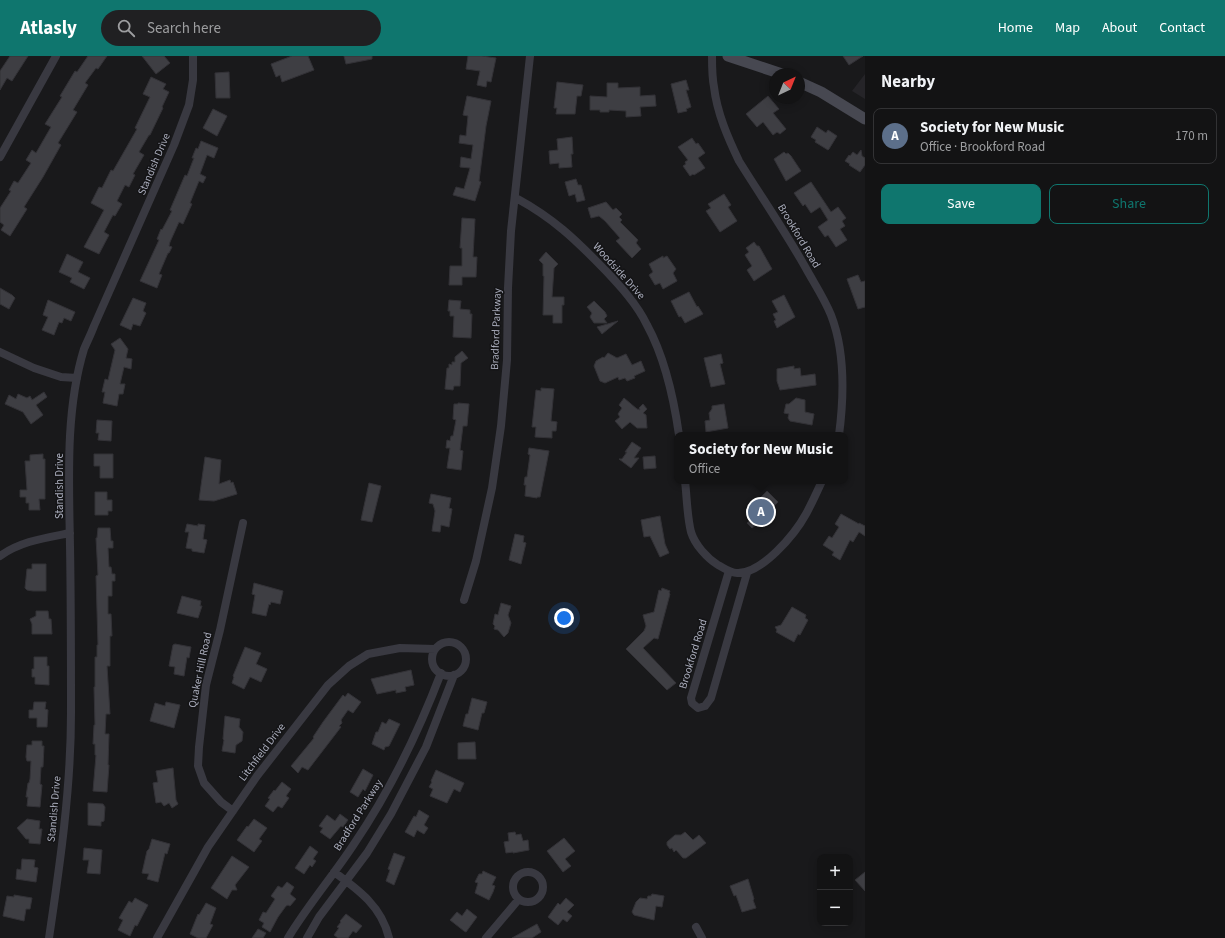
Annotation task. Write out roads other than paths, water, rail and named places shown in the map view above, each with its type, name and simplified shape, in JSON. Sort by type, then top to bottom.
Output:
[{"type":"street","points":[[0,157],[56,56]]},
{"type":"street","name":"Standish Drive","points":[[49,938],[61,858],[68,776],[71,716],[70,430],[77,378],[84,349],[174,145],[189,105],[193,80],[193,56]]},
{"type":"street","name":"Bradford Parkway","points":[[464,600],[476,561],[492,488],[501,426],[507,360],[510,246],[530,56]]},
{"type":"street","name":"Brookford Road","points":[[712,56],[714,87],[721,116],[732,146],[739,161],[796,250],[824,300],[831,316],[842,369],[843,391],[839,432]]},
{"type":"street","points":[[728,56],[769,70]]},
{"type":"street","points":[[805,85],[821,92],[865,119]]},
{"type":"street","name":"Woodside Drive","points":[[516,198],[552,220],[578,242],[616,282],[638,309],[657,345],[664,366],[679,432]]},
{"type":"street","points":[[0,352],[34,368],[61,377],[77,378]]},
{"type":"street","points":[[685,484],[692,533],[699,547],[716,564],[736,574],[747,573],[761,565],[771,556],[795,530],[806,514],[821,484]]},
{"type":"street","name":"Quaker Hill Road","points":[[233,811],[211,792],[204,782],[198,766],[206,685],[220,630],[242,523]]},
{"type":"street","points":[[0,556],[15,547],[32,540],[70,532]]},
{"type":"street","name":"Brookford Road","points":[[729,571],[692,698],[692,703],[698,708],[705,706],[711,698],[747,573]]},
{"type":"street","points":[[446,642],[456,643],[463,649],[466,657],[465,666],[459,673],[454,675],[450,676],[441,673],[434,665],[433,654],[435,649],[446,642]]},
{"type":"street","name":"Litchfield Drive","points":[[157,938],[208,847],[257,776],[328,685],[349,666],[368,654],[400,648],[435,649]]},
{"type":"street","name":"Bradford Parkway","points":[[288,938],[302,915],[354,844],[383,799],[429,704],[441,673]]},
{"type":"street","points":[[307,938],[319,917],[367,853],[391,814],[423,754],[440,716],[454,675]]},
{"type":"street","points":[[334,872],[367,898],[380,913],[389,938]]},
{"type":"street","points":[[486,938],[519,899]]},
{"type":"street","points":[[696,927],[702,938]]},
{"type":"place","name":"Society for New Music","points":[[761,512]]}]
